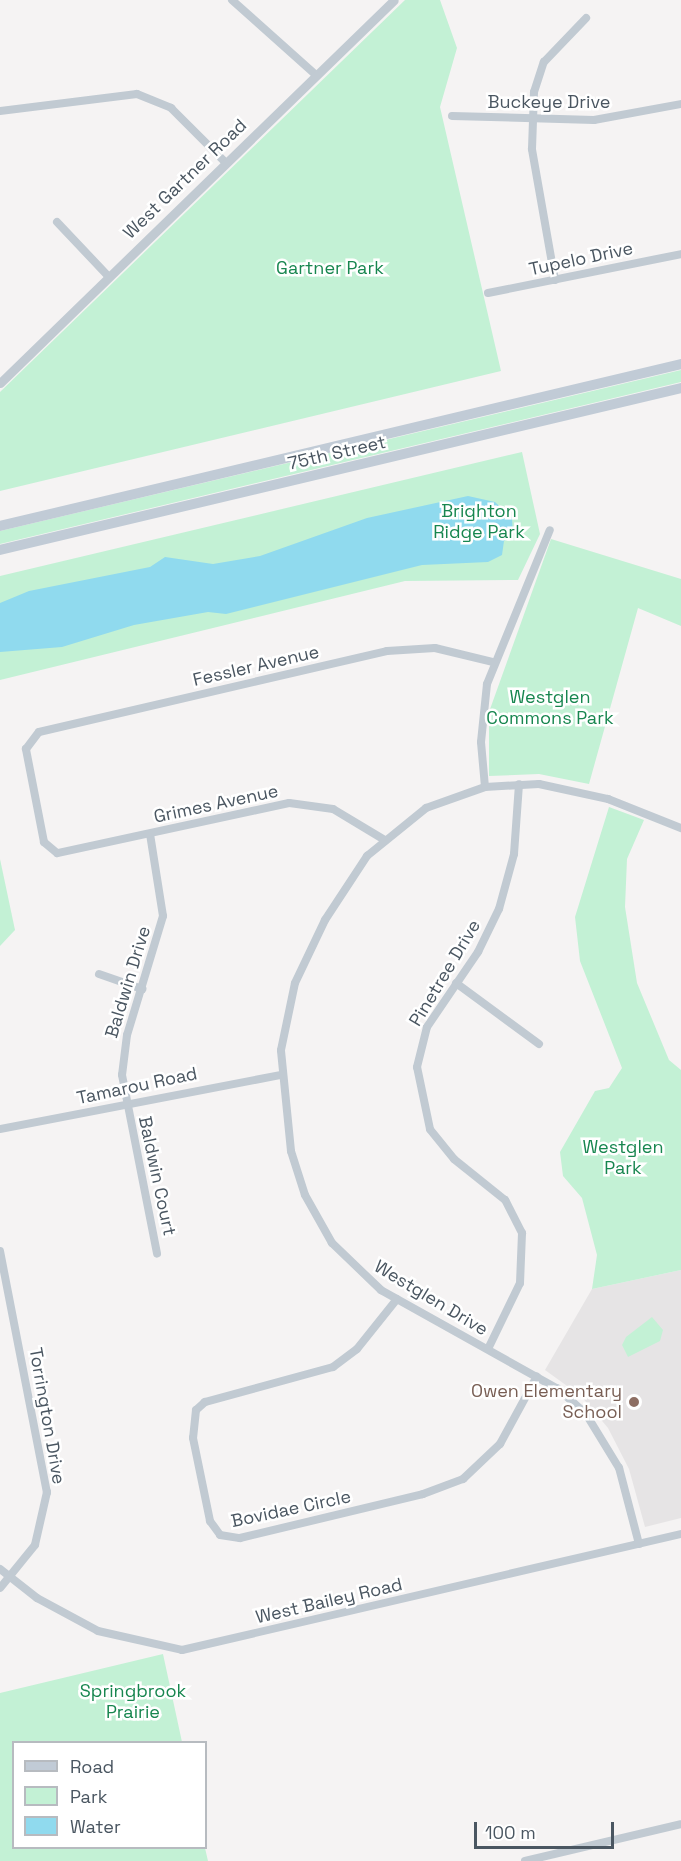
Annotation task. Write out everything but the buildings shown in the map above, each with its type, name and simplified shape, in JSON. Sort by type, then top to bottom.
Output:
[{"type":"main road","name":"75th Street","points":[[0,526],[681,364]]},
{"type":"main road","name":"75th Street","points":[[0,550],[681,388]]},
{"type":"street","points":[[232,0],[316,75]]},
{"type":"street","name":"West Gartner Road","points":[[0,383],[394,0]]},
{"type":"street","points":[[555,280],[537,187],[532,119],[541,68],[586,18]]},
{"type":"street","points":[[0,111],[137,94],[171,108],[226,163]]},
{"type":"street","name":"Buckeye Drive","points":[[452,116],[594,120],[681,104]]},
{"type":"street","points":[[57,222],[109,277]]},
{"type":"street","name":"Tupelo Drive","points":[[488,293],[681,254]]},
{"type":"street","points":[[485,787],[481,723],[493,662],[550,530]]},
{"type":"street","name":"Fessler Avenue","points":[[49,848],[26,755],[30,739],[39,732],[387,651],[435,648],[493,662]]},
{"type":"street","name":"Westglen Drive","points":[[639,1544],[623,1477],[606,1442],[568,1397],[537,1376],[397,1299],[347,1260],[312,1209],[291,1151],[280,1075],[288,1006],[307,953],[350,879],[384,839],[426,808],[485,787],[519,784],[584,792],[681,828]]},
{"type":"street","name":"Pinetree Drive","points":[[488,1349],[520,1284],[522,1233],[505,1200],[441,1147],[424,1116],[417,1087],[422,1040],[490,931],[508,884],[519,784]]},
{"type":"street","name":"Grimes Avenue","points":[[49,848],[66,853],[301,803],[333,808],[384,839]]},
{"type":"street","name":"Baldwin Drive","points":[[126,1103],[123,1052],[163,916],[150,834]]},
{"type":"street","points":[[99,974],[142,989]]},
{"type":"street","points":[[456,983],[539,1044]]},
{"type":"street","name":"Tamarou Road","points":[[0,1129],[280,1075]]},
{"type":"street","name":"Baldwin Court","points":[[126,1103],[158,1254]]},
{"type":"street","name":"Torrington Drive","points":[[0,1251],[47,1491],[35,1545],[0,1588]]},
{"type":"street","name":"Bovidae Circle","points":[[397,1299],[357,1349],[333,1367],[205,1402],[196,1410],[193,1438],[210,1521],[220,1535],[240,1538],[423,1494],[463,1479],[500,1444],[537,1376]]},
{"type":"street","name":"West Bailey Road","points":[[0,1569],[56,1610],[98,1631],[140,1645],[182,1650],[681,1534]]},
{"type":"street","points":[[525,1861],[681,1824]]},
{"type":"shaded area","name":"Owen Elementary School","points":[[681,1270],[681,1518],[645,1527],[629,1469],[608,1428],[581,1396],[545,1370],[592,1289]]},
{"type":"green space","name":"Gartner Park","points":[[405,0],[440,0],[457,48],[440,107],[501,371],[0,491],[0,392]]},
{"type":"green space","points":[[681,370],[681,382],[0,544],[0,531]]},
{"type":"green space","name":"Brighton Ridge Park","points":[[522,452],[540,534],[518,580],[405,581],[0,680],[0,576]]},
{"type":"green space","name":"Westglen Commons Park","points":[[551,539],[681,579],[681,626],[638,608],[589,784],[539,774],[489,776],[489,712]]},
{"type":"green space","name":"Westglen Park","points":[[609,807],[644,820],[627,859],[625,907],[637,983],[669,1060],[681,1070],[681,1270],[592,1289],[597,1255],[582,1198],[563,1176],[560,1152],[595,1091],[609,1088],[622,1068],[580,961],[575,917]]},
{"type":"green space","points":[[0,859],[15,930],[0,946]]},
{"type":"green space","points":[[652,1317],[663,1330],[660,1341],[628,1357],[622,1345],[626,1337]]},
{"type":"green space","name":"Springbrook Prairie","points":[[163,1654],[182,1741],[12,1741],[12,1849],[205,1849],[208,1861],[0,1861],[0,1693]]},
{"type":"water","points":[[468,496],[495,502],[512,518],[513,534],[504,541],[502,555],[488,562],[422,565],[226,614],[208,612],[134,625],[62,647],[0,652],[0,603],[29,591],[150,567],[165,557],[213,564],[260,556],[367,518]]},
{"type":"place","name":"Owen Elementary School","points":[[634,1402]]}]
